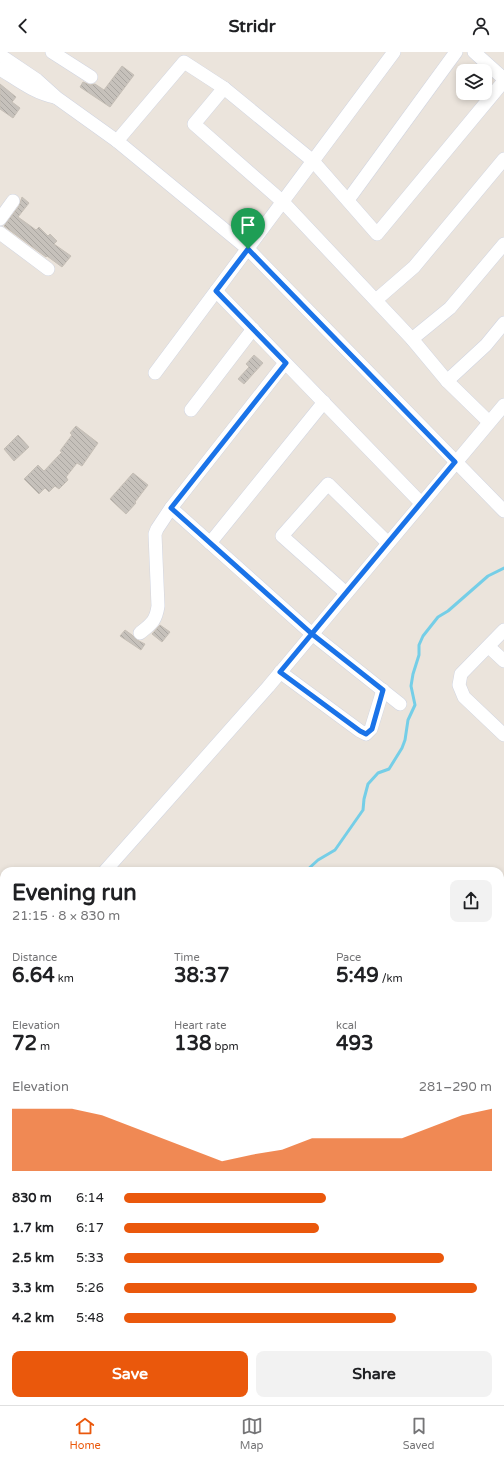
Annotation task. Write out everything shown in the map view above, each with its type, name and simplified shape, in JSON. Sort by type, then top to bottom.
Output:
[{"type":"street","points":[[52,52],[91,77]]},
{"type":"street","points":[[156,373],[394,52]]},
{"type":"street","points":[[348,200],[456,52]]},
{"type":"street","points":[[117,141],[185,57],[313,161],[377,234],[504,80],[474,52]]},
{"type":"street","points":[[0,54],[37,80],[57,98],[117,141],[248,249],[504,511]]},
{"type":"street","points":[[0,69],[32,89],[57,98]]},
{"type":"street","points":[[224,88],[194,124],[283,202],[412,339],[447,380],[489,422]]},
{"type":"street","points":[[376,300],[414,267],[504,159]]},
{"type":"street","points":[[0,219],[13,201]]},
{"type":"street","points":[[0,233],[48,269]]},
{"type":"street","points":[[412,339],[450,308],[504,244]]},
{"type":"street","points":[[216,291],[421,503]]},
{"type":"street","points":[[447,380],[486,345],[504,323]]},
{"type":"street","points":[[190,410],[253,329]]},
{"type":"street","points":[[140,633],[154,620],[158,606],[155,534],[157,529],[171,508],[286,363]]},
{"type":"street","points":[[210,543],[324,402]]},
{"type":"street","points":[[109,867],[280,672],[504,404]]},
{"type":"street","points":[[346,593],[282,536],[328,484],[388,543]]},
{"type":"street","points":[[171,508],[312,634],[400,704]]},
{"type":"street","points":[[504,630],[461,674],[459,685],[464,697],[504,735]]},
{"type":"street","points":[[489,646],[504,661]]},
{"type":"street","points":[[280,672],[366,734],[372,729],[383,690]]},
{"type":"building","points":[[122,66],[134,75],[110,107],[80,87],[83,82],[90,85],[95,84],[104,90]]},
{"type":"building","points":[[0,84],[16,97],[12,102],[20,108],[13,118],[0,109]]},
{"type":"building","points":[[22,197],[29,203],[18,217],[36,230],[39,227],[48,236],[50,234],[57,241],[54,244],[71,256],[62,267],[4,226],[19,206]]},
{"type":"building","points":[[254,355],[263,363],[244,384],[238,379],[249,367],[246,364]]},
{"type":"building","points":[[76,426],[98,443],[82,466],[77,463],[66,477],[68,480],[59,489],[55,486],[49,492],[45,488],[39,494],[24,479],[38,465],[44,471],[62,452],[60,451],[72,435],[70,433]]},
{"type":"building","points":[[18,435],[29,447],[14,461],[4,449]]},
{"type":"building","points":[[133,473],[148,485],[135,502],[136,503],[126,514],[110,499]]},
{"type":"building","points":[[160,625],[170,632],[162,642],[152,634]]},
{"type":"building","points":[[125,630],[137,640],[145,644],[141,650],[120,636]]},
{"type":"waterway","points":[[310,867],[318,860],[335,850],[363,810],[368,784],[378,773],[389,769],[402,748],[405,740],[408,720],[415,705],[411,686],[419,655],[419,645],[423,636],[438,617],[448,611],[488,576],[504,568]]},
{"type":"route","points":[[248,249],[216,291],[286,363],[171,508],[312,634],[383,690],[372,729],[366,734],[280,672],[312,634],[455,462],[248,249]]}]
